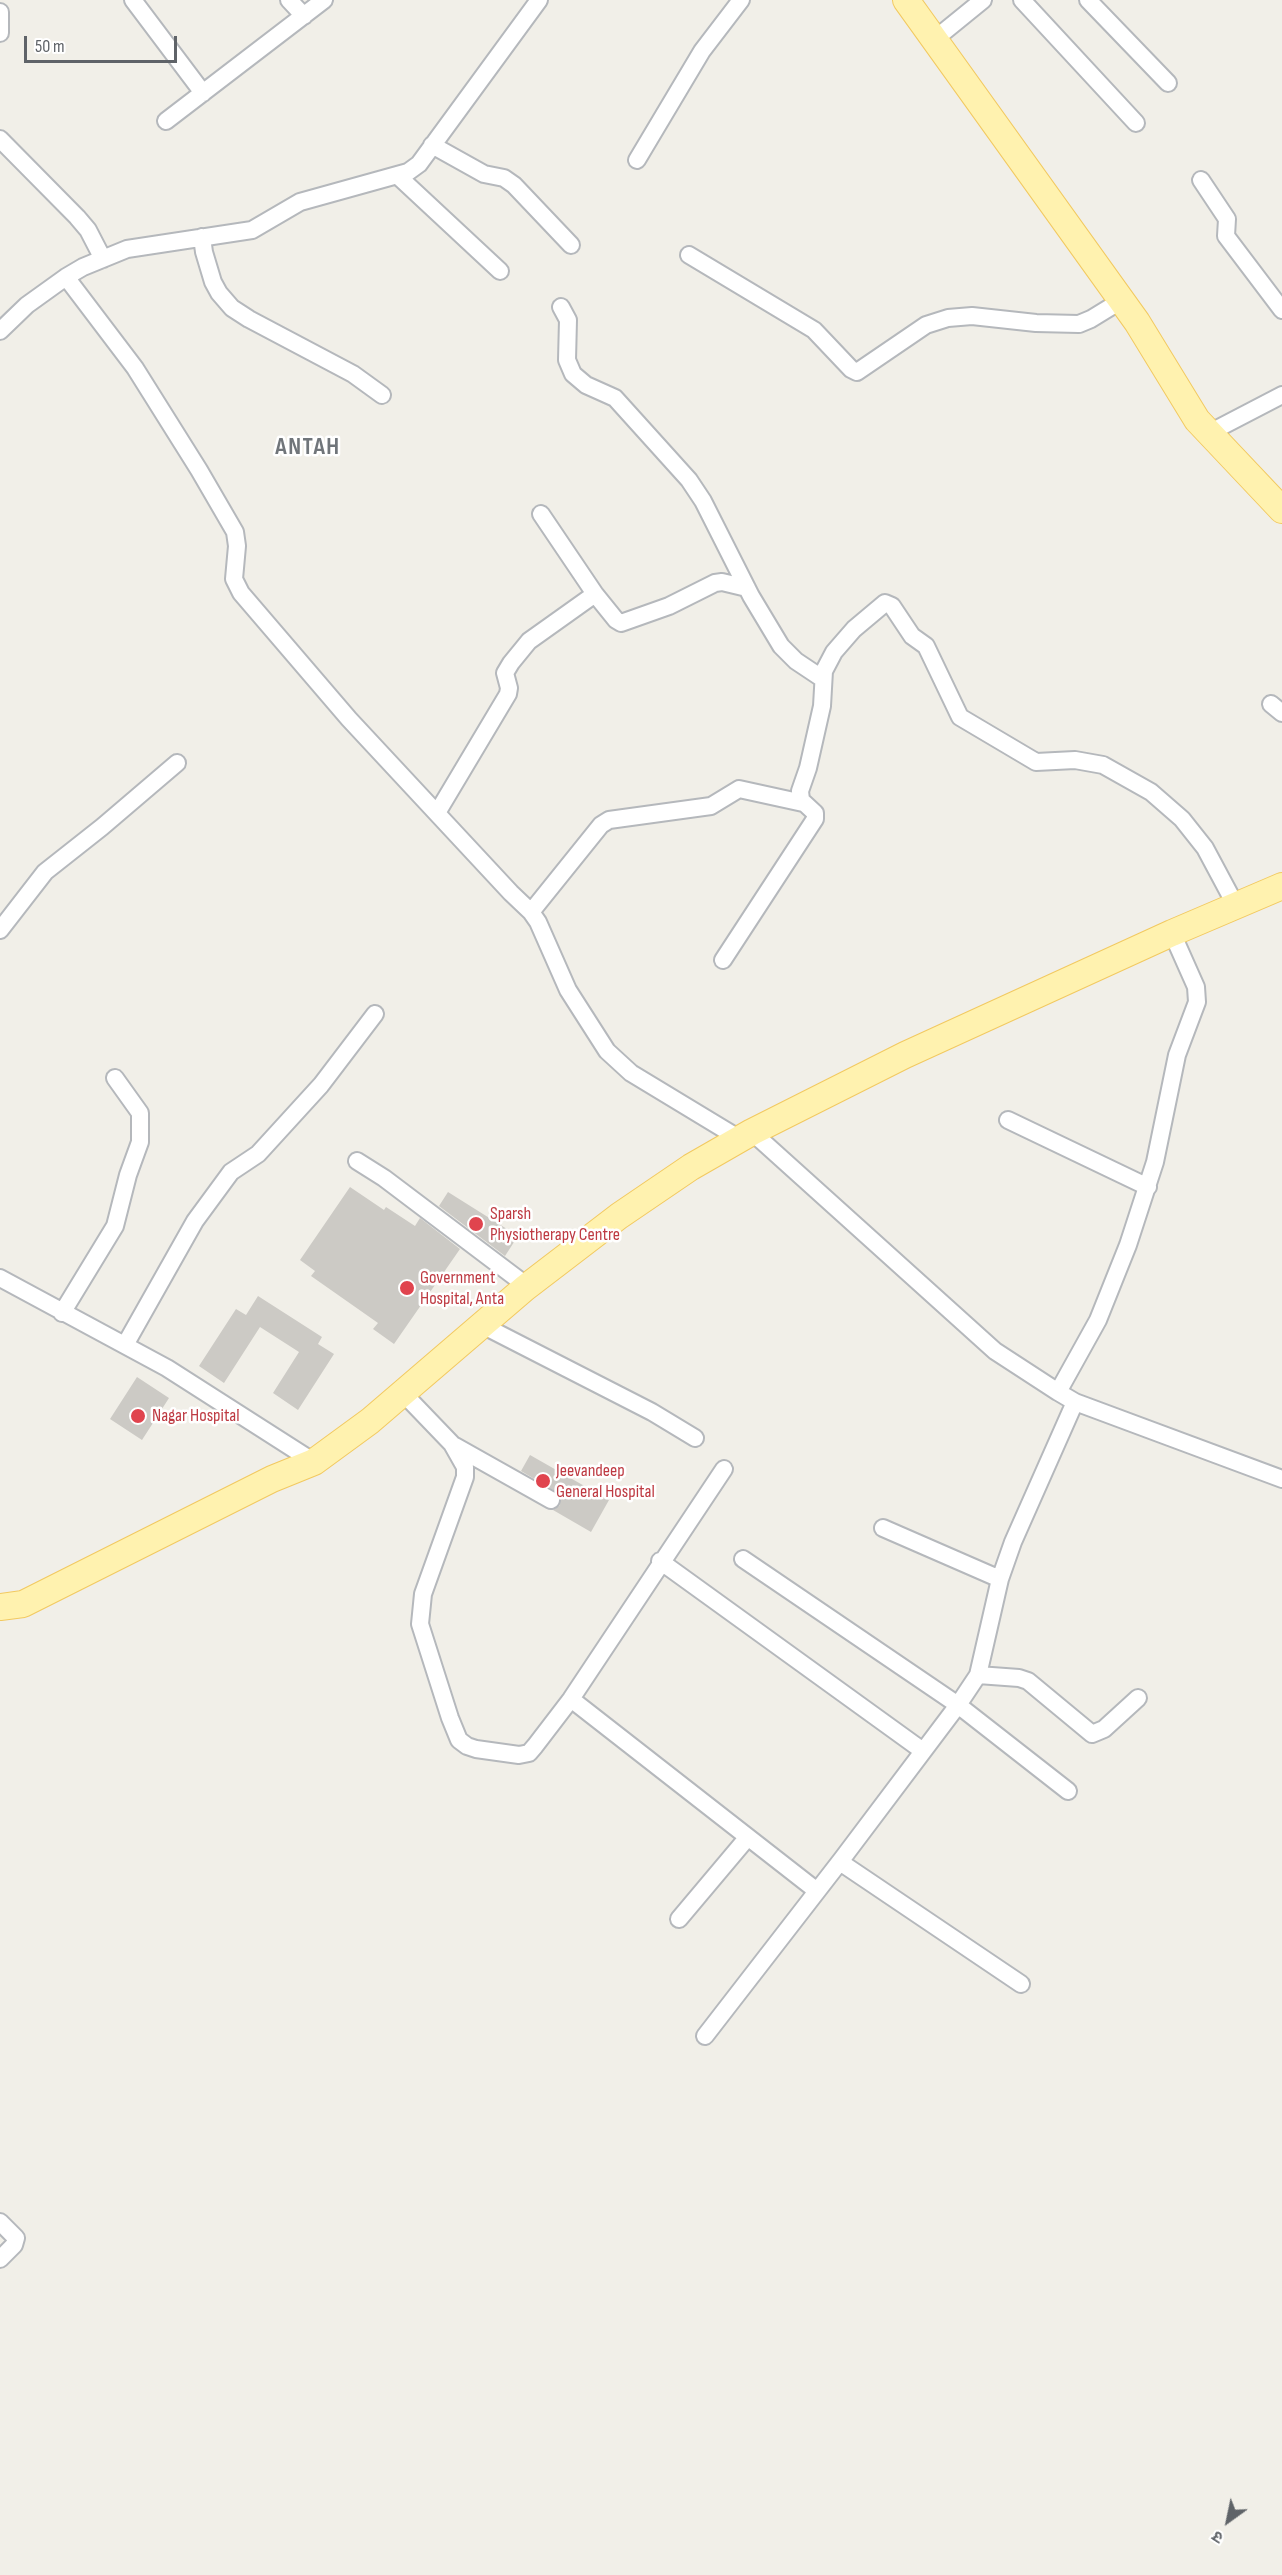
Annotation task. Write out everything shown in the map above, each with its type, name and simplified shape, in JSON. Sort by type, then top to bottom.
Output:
[{"type":"main road","points":[[906,0],[1122,300],[1147,337],[1190,410],[1282,510]]},
{"type":"main road","points":[[12,1606],[272,1479],[314,1462],[370,1421],[528,1286],[648,1196],[746,1135],[905,1055],[1172,933],[1282,886]]},
{"type":"street","points":[[133,0],[203,93]]},
{"type":"street","points":[[289,0],[304,16]]},
{"type":"street","points":[[166,121],[324,0]]},
{"type":"street","points":[[0,331],[27,305],[66,277],[103,258],[138,246],[252,230],[300,202],[398,176],[414,168],[539,0]]},
{"type":"street","points":[[637,160],[702,51],[741,0]]},
{"type":"street","points":[[935,39],[983,0]]},
{"type":"street","points":[[1022,0],[1136,123]]},
{"type":"street","points":[[1088,0],[1168,83]]},
{"type":"street","points":[[0,12],[0,33]]},
{"type":"street","points":[[0,139],[77,217],[88,230],[103,258]]},
{"type":"street","points":[[432,145],[484,174],[504,178],[514,185],[571,245]]},
{"type":"street","points":[[398,176],[500,271]]},
{"type":"street","points":[[1201,180],[1227,219],[1226,236],[1282,310]]},
{"type":"street","points":[[202,237],[213,282],[232,308],[353,374],[382,395]]},
{"type":"street","points":[[689,255],[814,330],[851,369],[857,372],[926,325],[940,320],[972,316],[1036,323],[1079,324],[1122,300]]},
{"type":"street","points":[[66,277],[135,368],[235,532],[237,546],[234,579],[241,593],[349,719],[531,912],[538,922],[568,990],[607,1051],[631,1073],[746,1135],[995,1351],[1058,1392],[1075,1402],[1281,1476]]},
{"type":"street","points":[[561,307],[569,324],[567,360],[573,374],[586,385],[615,398],[689,480],[703,501],[747,588],[785,652],[823,680]]},
{"type":"street","points":[[1209,433],[1282,395]]},
{"type":"street","points":[[541,514],[615,620],[625,623],[669,606],[715,582],[747,588]]},
{"type":"street","points":[[437,813],[508,694],[509,688],[504,674],[511,663],[529,640],[595,594]]},
{"type":"street","points":[[803,802],[800,791],[808,768],[822,706],[825,688],[824,671],[834,652],[854,629],[883,604],[890,604],[912,636],[926,646],[955,710],[963,719],[1036,762],[1075,760],[1103,765],[1151,792],[1182,819],[1205,848],[1236,906]]},
{"type":"street","points":[[0,930],[45,872],[177,763]]},
{"type":"street","points":[[531,912],[601,825],[609,820],[711,806],[738,789],[803,802],[815,813],[815,819],[723,960]]},
{"type":"street","points":[[1058,1392],[1086,1344],[1115,1282],[1148,1187],[1160,1140],[1175,1062],[1198,995],[1172,933]]},
{"type":"street","points":[[125,1345],[195,1221],[231,1172],[258,1154],[321,1085],[375,1014]]},
{"type":"street","points":[[62,1313],[115,1226],[128,1175],[140,1142],[140,1113],[116,1078]]},
{"type":"street","points":[[1008,1120],[1148,1187]]},
{"type":"street","points":[[357,1161],[384,1178],[528,1286]]},
{"type":"street","points":[[0,1278],[188,1380],[314,1462]]},
{"type":"street","points":[[482,1325],[652,1412],[695,1438]]},
{"type":"street","points":[[403,1393],[452,1444],[465,1467],[465,1477],[423,1594],[420,1619],[429,1655],[459,1740],[476,1749],[524,1755],[535,1746],[571,1699],[660,1561],[724,1469]]},
{"type":"street","points":[[705,2036],[958,1706],[978,1675],[1000,1579],[1026,1509],[1075,1402]]},
{"type":"street","points":[[452,1444],[551,1500]]},
{"type":"street","points":[[883,1528],[1000,1579]]},
{"type":"street","points":[[743,1559],[958,1706],[1068,1791]]},
{"type":"street","points":[[660,1561],[923,1751]]},
{"type":"street","points":[[978,1675],[1025,1680],[1090,1734],[1095,1735],[1138,1698]]},
{"type":"street","points":[[571,1699],[817,1891]]},
{"type":"street","points":[[679,1919],[748,1837]]},
{"type":"street","points":[[840,1862],[1021,1984]]},
{"type":"street","points":[[0,2222],[16,2238],[14,2245],[0,2259]]},
{"type":"building","points":[[350,1187],[384,1210],[386,1207],[415,1226],[420,1218],[460,1249],[394,1344],[373,1329],[378,1323],[311,1276],[315,1271],[300,1260]]},
{"type":"building","points":[[448,1192],[518,1236],[505,1256],[439,1206]]},
{"type":"building","points":[[258,1296],[322,1337],[318,1344],[334,1354],[298,1410],[273,1393],[299,1352],[260,1327],[224,1383],[199,1366],[236,1309],[246,1315]]},
{"type":"building","points":[[137,1377],[169,1398],[142,1440],[110,1419]]},
{"type":"building","points":[[530,1455],[609,1500],[591,1532],[553,1510],[560,1505],[560,1494],[521,1471]]},
{"type":"place","name":"Sparsh Physiotherapy Centre","points":[[476,1224]]},
{"type":"place","name":"Government Hospital, Anta","points":[[407,1288]]},
{"type":"place","name":"Nagar Hospital","points":[[138,1416]]},
{"type":"place","name":"Jeevandeep General Hospital","points":[[543,1481]]},
{"type":"district","name":"ANTAH","points":[[308,448]]}]
